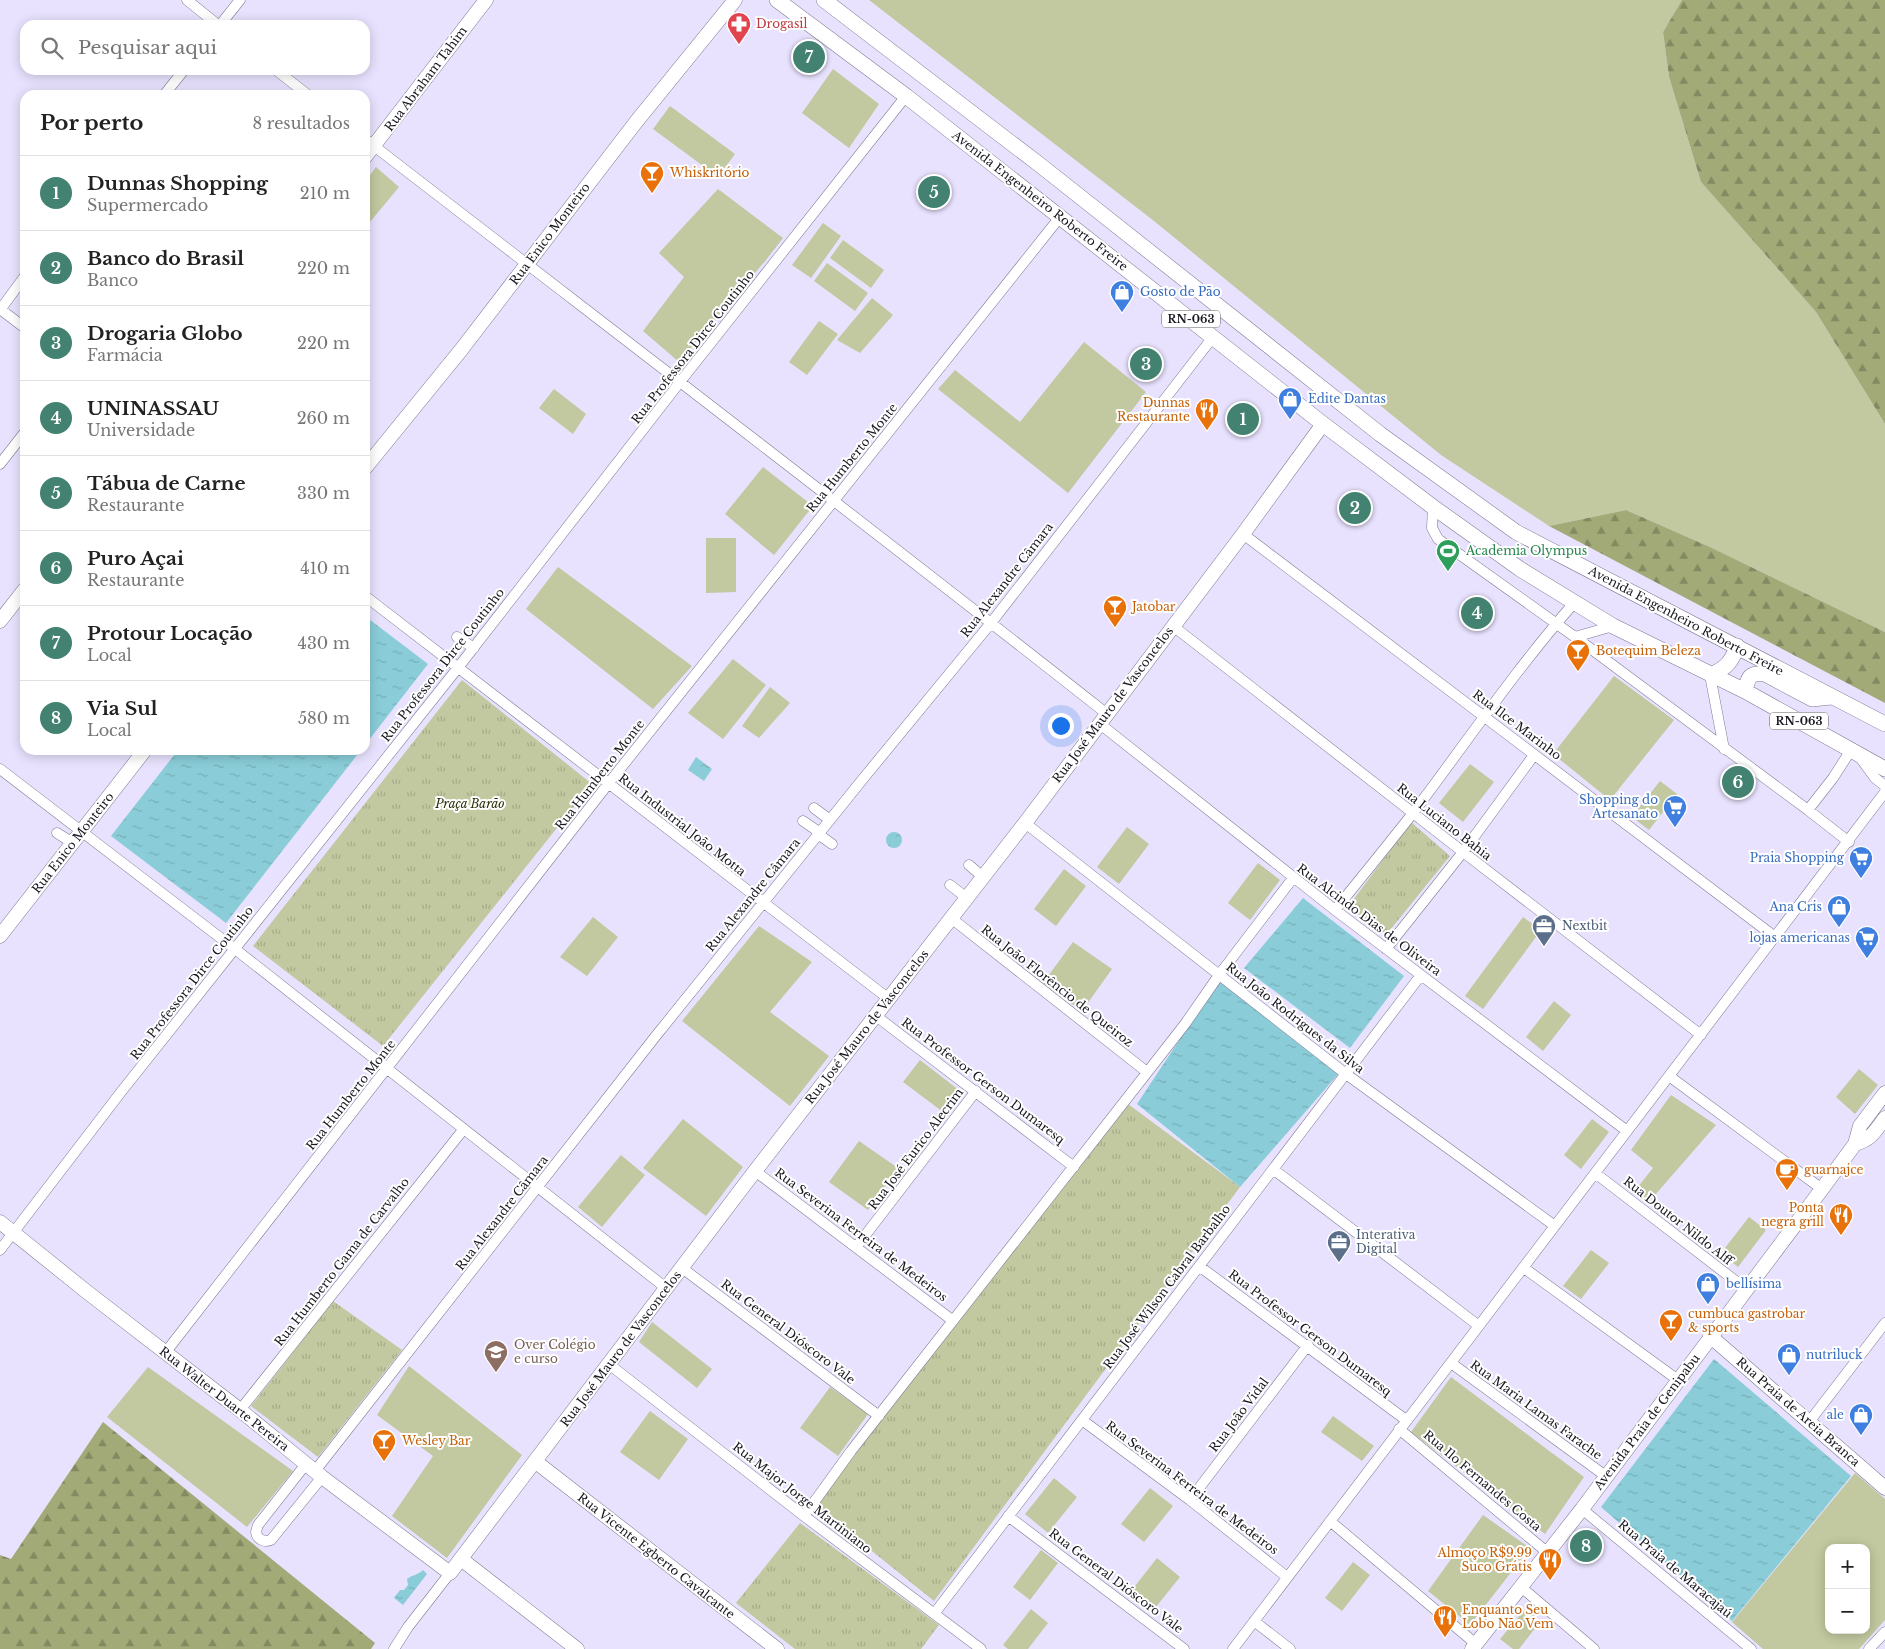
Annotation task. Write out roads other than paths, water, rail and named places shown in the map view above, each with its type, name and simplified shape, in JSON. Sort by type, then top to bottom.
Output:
[{"type":"main road","name":"Avenida Engenheiro Roberto Freire","points":[[777,0],[906,96],[1323,424],[1433,507],[1520,569],[1613,626],[1745,691],[1885,769]]},
{"type":"main road","name":"Avenida Engenheiro Roberto Freire","points":[[824,0],[1040,165],[1380,434],[1516,532],[1885,724]]},
{"type":"main road","points":[[1711,675],[1725,668],[1731,662],[1737,646]]},
{"type":"main road","points":[[1745,691],[1748,680],[1756,672],[1765,674],[1812,698],[1833,697]]},
{"type":"street","points":[[187,0],[213,20]]},
{"type":"street","points":[[223,20],[240,0]]},
{"type":"street","name":"Rua Abraham Tahim","points":[[370,142],[486,0]]},
{"type":"street","name":"Rua Enico Monteiro","points":[[370,462],[461,350],[636,122],[735,0]]},
{"type":"street","points":[[168,90],[180,75]]},
{"type":"street","points":[[282,75],[302,90]]},
{"type":"street","name":"Rua Professora Dirce Coutinho","points":[[0,1250],[121,1092],[458,669],[680,382],[906,96]]},
{"type":"street","name":"Rua Alcindo Dias de Oliveira","points":[[370,142],[991,623],[1293,878],[1627,1130]]},
{"type":"street","name":"Rua Humberto Monte","points":[[165,1353],[608,784],[1060,217]]},
{"type":"street","points":[[20,283],[0,309],[20,324]]},
{"type":"street","name":"Rua Alexandre Câmara","points":[[315,1471],[763,903],[991,623],[1213,336]]},
{"type":"street","name":"Rua José Mauro de Vasconcelos","points":[[394,1649],[408,1627],[610,1365],[755,1171],[1103,719],[1243,534],[1323,424]]},
{"type":"street","points":[[0,464],[20,438]]},
{"type":"street","points":[[1433,507],[1432,528],[1438,538],[1575,637],[1849,842]]},
{"type":"street","name":"Rua Ilce Marinho","points":[[1243,534],[1346,614],[1776,937]]},
{"type":"street","points":[[0,621],[20,595]]},
{"type":"street","name":"Rua Industrial João Motta","points":[[370,600],[889,999]]},
{"type":"street","points":[[1334,910],[1412,813],[1556,623],[1574,603]]},
{"type":"street","name":"Rua Luciano Bahia","points":[[1173,626],[1412,813],[1702,1035]]},
{"type":"street","points":[[1575,637],[1613,626]]},
{"type":"street","points":[[458,637],[474,648]]},
{"type":"street","points":[[1711,675],[1724,749]]},
{"type":"street","points":[[1808,810],[1854,751],[1870,773],[1885,786]]},
{"type":"street","name":"Rua Enico Monteiro","points":[[0,936],[141,755]]},
{"type":"street","points":[[1386,949],[1463,852],[1534,755]]},
{"type":"street","points":[[0,769],[235,949],[666,1288]]},
{"type":"street","points":[[1233,1649],[1627,1130],[1849,842],[1885,792]]},
{"type":"street","points":[[814,808],[830,820]]},
{"type":"street","points":[[803,821],[832,844]]},
{"type":"street","name":"Rua João Rodrigues da Silva","points":[[1024,823],[1346,1074],[1555,1226]]},
{"type":"street","points":[[57,833],[73,844]]},
{"type":"street","points":[[969,864],[983,877]]},
{"type":"street","points":[[804,1516],[851,1451],[952,1320],[1185,1024],[1293,878]]},
{"type":"street","points":[[950,885],[967,898]]},
{"type":"street","name":"Rua João Florêncio de Queiroz","points":[[951,918],[1147,1072]]},
{"type":"street","name":"Rua José Wilson Cabral Barbalho","points":[[934,1614],[1422,975]]},
{"type":"street","name":"Rua Professor Gerson Dumaresq","points":[[876,1016],[1074,1167]]},
{"type":"street","points":[[1669,1076],[1822,1189]]},
{"type":"street","name":"Rua José Eurico Alecrim","points":[[857,1246],[976,1091]]},
{"type":"street","name":"Avenida Praia de Genipabu","points":[[1474,1646],[1607,1477],[1710,1336],[1822,1189],[1855,1144],[1860,1126],[1885,1093]]},
{"type":"street","name":"Avenida Praia de Genipabu","points":[[1855,1144],[1871,1136],[1885,1118]]},
{"type":"street","name":"Rua Humberto Gama de Carvalho","points":[[240,1410],[463,1130]]},
{"type":"street","points":[[1273,1169],[1479,1326]]},
{"type":"street","name":"Rua Severina Ferreira de Medeiros","points":[[755,1171],[857,1246],[952,1320]]},
{"type":"street","name":"Rua Doutor Nildo Alff","points":[[1595,1173],[1746,1289]]},
{"type":"street","name":"Rua Walter Duarte Pereira","points":[[0,1222],[315,1471],[450,1573]]},
{"type":"street","name":"Rua Professor Gerson Dumaresq","points":[[1199,1266],[1308,1345],[1406,1420]]},
{"type":"street","name":"Rua General Dióscoro Vale","points":[[682,1268],[879,1416]]},
{"type":"street","points":[[1524,1268],[1678,1380]]},
{"type":"street","points":[[1809,1422],[1885,1323]]},
{"type":"street","name":"Rua Praia de Areia Branca","points":[[1710,1336],[1885,1488]]},
{"type":"street","name":"Rua João Vidal","points":[[1190,1500],[1308,1345]]},
{"type":"street","name":"Rua Maria Lamas Farache","points":[[1451,1363],[1607,1477]]},
{"type":"street","name":"Rua Major Jorge Martiniano","points":[[610,1365],[804,1516],[981,1649]]},
{"type":"street","name":"Rua Severina Ferreira de Medeiros","points":[[1082,1420],[1190,1500],[1287,1577]]},
{"type":"street","name":"Rua Ilo Fernandes Costa","points":[[1399,1429],[1548,1553]]},
{"type":"street","name":"Rua Vicente Egberto Cavalcante","points":[[536,1462],[777,1649]]},
{"type":"street","points":[[315,1471],[271,1540],[265,1541],[260,1539],[256,1532],[258,1525],[315,1471]]},
{"type":"street","name":"Rua Praia de Maracajaú","points":[[1582,1509],[1751,1649]]},
{"type":"street","name":"Rua General Dióscoro Vale","points":[[1008,1516],[1184,1649]]},
{"type":"street","points":[[1330,1522],[1474,1646]]},
{"type":"street","points":[[461,1559],[577,1649]]},
{"type":"street","points":[[1521,1586],[1594,1649]]},
{"type":"street","points":[[1254,1621],[1290,1649]]},
{"type":"street","points":[[1869,1649],[1885,1632]]},
{"type":"water","points":[[370,620],[428,664],[370,739]]},
{"type":"water","points":[[174,755],[357,755],[226,923],[111,836]]},
{"type":"water","points":[[696,757],[712,769],[704,781],[688,770]]},
{"type":"water","points":[[894,832],[902,840],[894,848],[886,840]]},
{"type":"water","points":[[1303,898],[1404,976],[1350,1048],[1244,968]]},
{"type":"water","points":[[1219,980],[1340,1072],[1240,1187],[1137,1104]]},
{"type":"water","points":[[1714,1359],[1851,1476],[1732,1621],[1601,1507]]},
{"type":"water","points":[[423,1570],[427,1574],[403,1605],[394,1598],[400,1590],[404,1590],[408,1585],[407,1579]]},
{"type":"place","name":"Drogasil","points":[[739,45]]},
{"type":"place","name":"Protour Locação","points":[[809,57]]},
{"type":"place","name":"Tábua de Carne","points":[[934,192]]},
{"type":"place","name":"Whiskritório","points":[[652,194]]},
{"type":"place","name":"Gosto de Pão","points":[[1122,313]]},
{"type":"place","name":"Drogaria Globo","points":[[1146,364]]},
{"type":"place","name":"Dunnas Shopping","points":[[1243,419]]},
{"type":"place","name":"Edite Dantas","points":[[1290,420]]},
{"type":"place","name":"Dunnas Restaurante","points":[[1207,431]]},
{"type":"place","name":"Banco do Brasil","points":[[1355,508]]},
{"type":"place","name":"Academia Olympus","points":[[1448,572]]},
{"type":"place","name":"UNINASSAU","points":[[1477,613]]},
{"type":"place","name":"Jatobar","points":[[1115,628]]},
{"type":"place","name":"Botequim Beleza","points":[[1578,672]]},
{"type":"place","name":"Puro Açai","points":[[1738,782]]},
{"type":"place","name":"Shopping do Artesanato","points":[[1675,828]]},
{"type":"place","name":"Praia Shopping","points":[[1861,879]]},
{"type":"place","name":"Ana Cris","points":[[1839,928]]},
{"type":"place","name":"Nextbit","points":[[1544,947]]},
{"type":"place","name":"lojas americanas","points":[[1867,959]]},
{"type":"place","name":"guarnajce","points":[[1787,1191]]},
{"type":"place","name":"Ponta negra grill","points":[[1841,1236]]},
{"type":"place","name":"Interativa Digital","points":[[1339,1263]]},
{"type":"place","name":"bellísima","points":[[1708,1305]]},
{"type":"place","name":"cumbuca gastrobar & sports","points":[[1671,1342]]},
{"type":"place","name":"Over Colégio e curso","points":[[496,1373]]},
{"type":"place","name":"nutriluck","points":[[1789,1376]]},
{"type":"place","name":"ale","points":[[1861,1436]]},
{"type":"place","name":"Wesley Bar","points":[[384,1462]]},
{"type":"place","name":"Via Sul","points":[[1586,1546]]},
{"type":"place","name":"Almoço R$9.99 Suco Grátis","points":[[1550,1581]]},
{"type":"place","name":"Enquanto Seu Lobo Não Vem","points":[[1445,1638]]},
{"type":"park label","name":"Praça Barão","points":[[470,804]]}]
